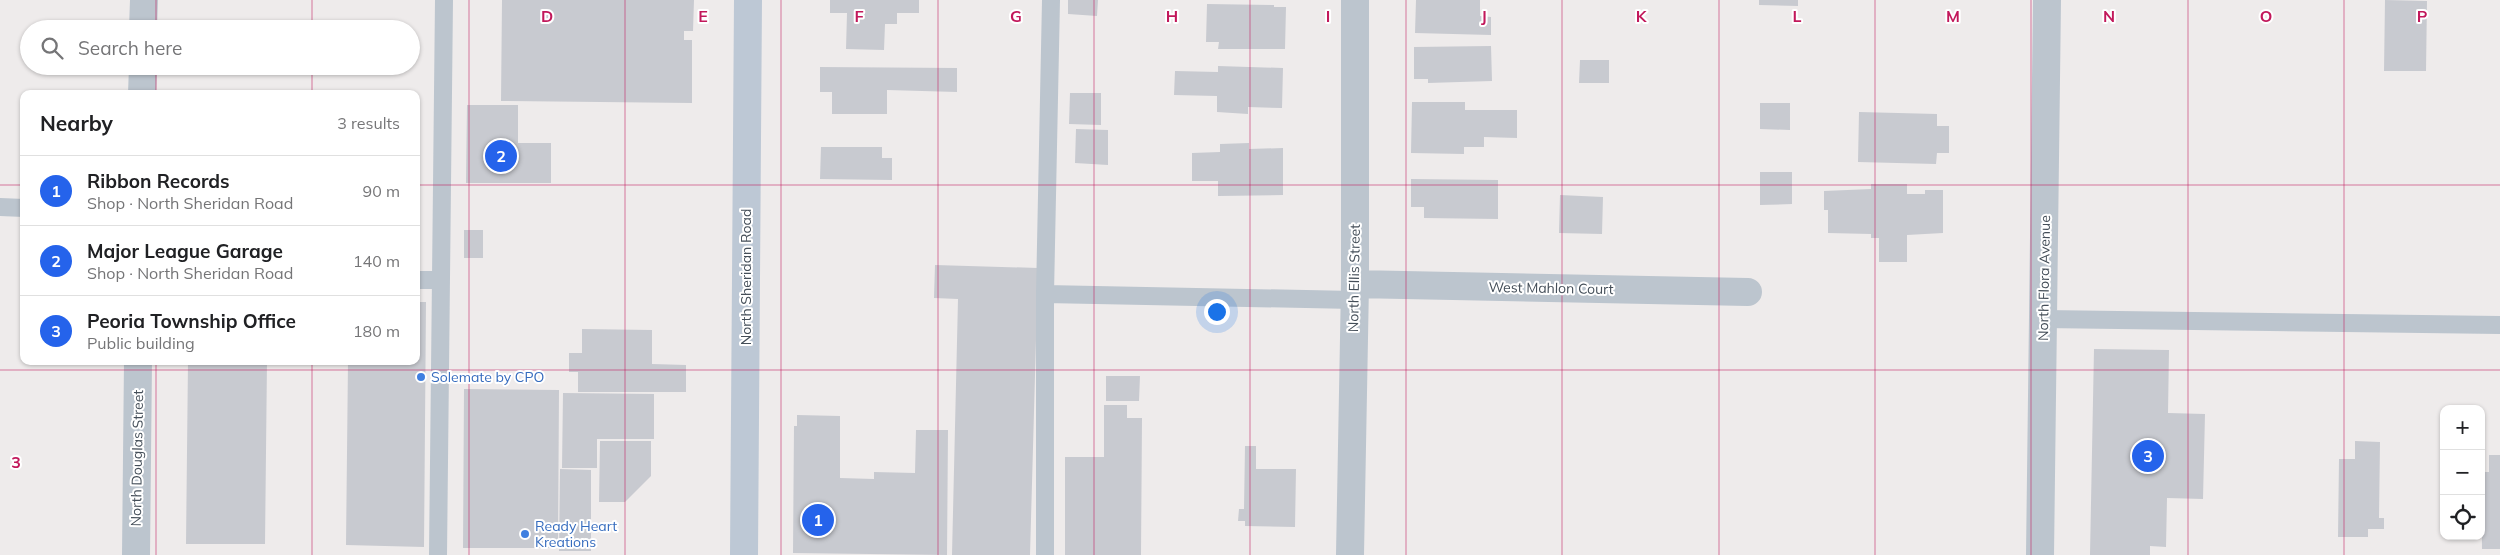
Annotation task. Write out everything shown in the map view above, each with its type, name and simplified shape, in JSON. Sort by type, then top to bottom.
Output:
[{"type":"main road","name":"North Sheridan Road","points":[[744,555],[748,0]]},
{"type":"street","points":[[143,20],[144,0]]},
{"type":"street","name":"North Ellis Street","points":[[1350,555],[1354,292],[1354,0]]},
{"type":"street","name":"North Flora Avenue","points":[[2040,555],[2047,0]]},
{"type":"street","points":[[142,90],[143,75]]},
{"type":"street","name":"West Mahlon Court","points":[[1354,292],[1748,292]]},
{"type":"street","name":"North Douglas Street","points":[[136,555],[138,365]]},
{"type":"lane","points":[[438,555],[444,0]]},
{"type":"lane","points":[[1045,555],[1045,294],[1051,0]]},
{"type":"lane","points":[[0,207],[20,208]]},
{"type":"lane","points":[[420,280],[440,280]]},
{"type":"lane","points":[[1045,294],[1354,292]]},
{"type":"lane","points":[[2043,319],[2500,325]]},
{"type":"building","points":[[502,0],[694,0],[693,31],[684,31],[684,40],[692,40],[692,103],[501,101]]},
{"type":"building","points":[[830,0],[919,0],[919,13],[897,13],[897,24],[885,24],[884,50],[846,49],[847,13],[830,13]]},
{"type":"building","points":[[1068,0],[1098,0],[1097,16],[1068,14]]},
{"type":"building","points":[[1416,0],[1480,0],[1480,16],[1491,17],[1491,35],[1415,33]]},
{"type":"building","points":[[1759,0],[1798,0],[1798,6],[1759,5]]},
{"type":"building","points":[[2385,0],[2427,1],[2426,71],[2384,71]]},
{"type":"building","points":[[1207,4],[1274,5],[1274,7],[1286,7],[1285,49],[1218,49],[1219,42],[1206,42]]},
{"type":"building","points":[[1491,46],[1492,81],[1428,83],[1428,79],[1414,79],[1414,47]]},
{"type":"building","points":[[1580,60],[1609,60],[1609,83],[1579,83]]},
{"type":"building","points":[[1218,66],[1283,68],[1282,108],[1248,107],[1248,114],[1217,112],[1217,96],[1174,95],[1175,71],[1218,72]]},
{"type":"building","points":[[820,67],[957,68],[957,92],[887,90],[887,114],[832,114],[832,92],[820,92]]},
{"type":"building","points":[[1070,93],[1101,93],[1101,125],[1069,124]]},
{"type":"building","points":[[1412,102],[1465,102],[1465,110],[1517,110],[1517,138],[1484,137],[1484,147],[1464,147],[1464,154],[1411,153]]},
{"type":"building","points":[[1760,103],[1790,103],[1790,130],[1760,129]]},
{"type":"building","points":[[467,105],[518,105],[518,143],[551,143],[551,183],[466,183]]},
{"type":"building","points":[[1859,112],[1937,114],[1937,126],[1949,126],[1949,153],[1937,153],[1936,164],[1858,162]]},
{"type":"building","points":[[1076,129],[1108,130],[1108,165],[1075,163]]},
{"type":"building","points":[[1249,143],[1249,149],[1283,148],[1283,195],[1218,196],[1218,181],[1192,181],[1192,153],[1220,152],[1220,144]]},
{"type":"building","points":[[821,147],[882,147],[882,158],[892,158],[892,180],[820,179]]},
{"type":"building","points":[[1760,172],[1792,172],[1792,204],[1760,205]]},
{"type":"building","points":[[1411,179],[1498,180],[1498,219],[1424,218],[1424,207],[1411,207]]},
{"type":"building","points":[[1871,184],[1907,184],[1907,194],[1925,194],[1925,190],[1943,190],[1943,233],[1907,235],[1907,262],[1879,262],[1879,238],[1871,238],[1871,234],[1828,233],[1828,210],[1824,210],[1824,191],[1871,189]]},
{"type":"building","points":[[1560,195],[1603,197],[1602,234],[1559,233]]},
{"type":"building","points":[[464,230],[483,230],[483,258],[464,258]]},
{"type":"building","points":[[935,265],[1038,268],[1030,555],[952,555],[958,299],[934,298]]},
{"type":"building","points":[[420,302],[426,302],[424,547],[346,545],[348,365],[420,365]]},
{"type":"building","points":[[582,329],[652,330],[652,364],[686,365],[686,392],[578,392],[578,372],[569,372],[569,353],[582,353]]},
{"type":"building","points":[[2094,349],[2169,350],[2168,413],[2205,414],[2203,499],[2167,498],[2166,547],[2150,546],[2150,555],[2090,555]]},
{"type":"building","points":[[188,365],[267,365],[265,544],[186,544]]},
{"type":"building","points":[[1106,376],[1140,376],[1139,401],[1106,401]]},
{"type":"building","points":[[464,389],[559,390],[558,548],[463,548]]},
{"type":"building","points":[[563,393],[654,394],[654,439],[597,439],[597,468],[562,468]]},
{"type":"building","points":[[1104,405],[1127,405],[1127,418],[1142,418],[1141,555],[1065,555],[1065,457],[1104,457]]},
{"type":"building","points":[[797,415],[840,416],[840,478],[874,479],[874,472],[915,473],[916,430],[948,430],[947,555],[793,553],[794,426],[797,426]]},
{"type":"building","points":[[600,441],[651,441],[651,476],[625,502],[599,502]]},
{"type":"building","points":[[2355,441],[2380,442],[2379,518],[2384,518],[2384,529],[2368,529],[2368,537],[2338,537],[2339,459],[2355,459]]},
{"type":"building","points":[[1245,446],[1256,446],[1256,469],[1296,469],[1295,527],[1245,526],[1245,521],[1238,521],[1239,509],[1244,509]]},
{"type":"building","points":[[2489,455],[2500,455],[2500,549],[2482,549],[2482,540],[2485,540],[2485,472],[2489,472]]},
{"type":"building","points":[[560,469],[591,470],[591,551],[559,551]]},
{"type":"place","name":"Major League Garage","points":[[501,156]]},
{"type":"place","name":"Solemate by CPO","points":[[421,377]]},
{"type":"place","name":"Peoria Township Office","points":[[2148,456]]},
{"type":"place","name":"Ribbon Records","points":[[818,520]]},
{"type":"place","name":"Ready Heart Kreations","points":[[525,534]]}]
